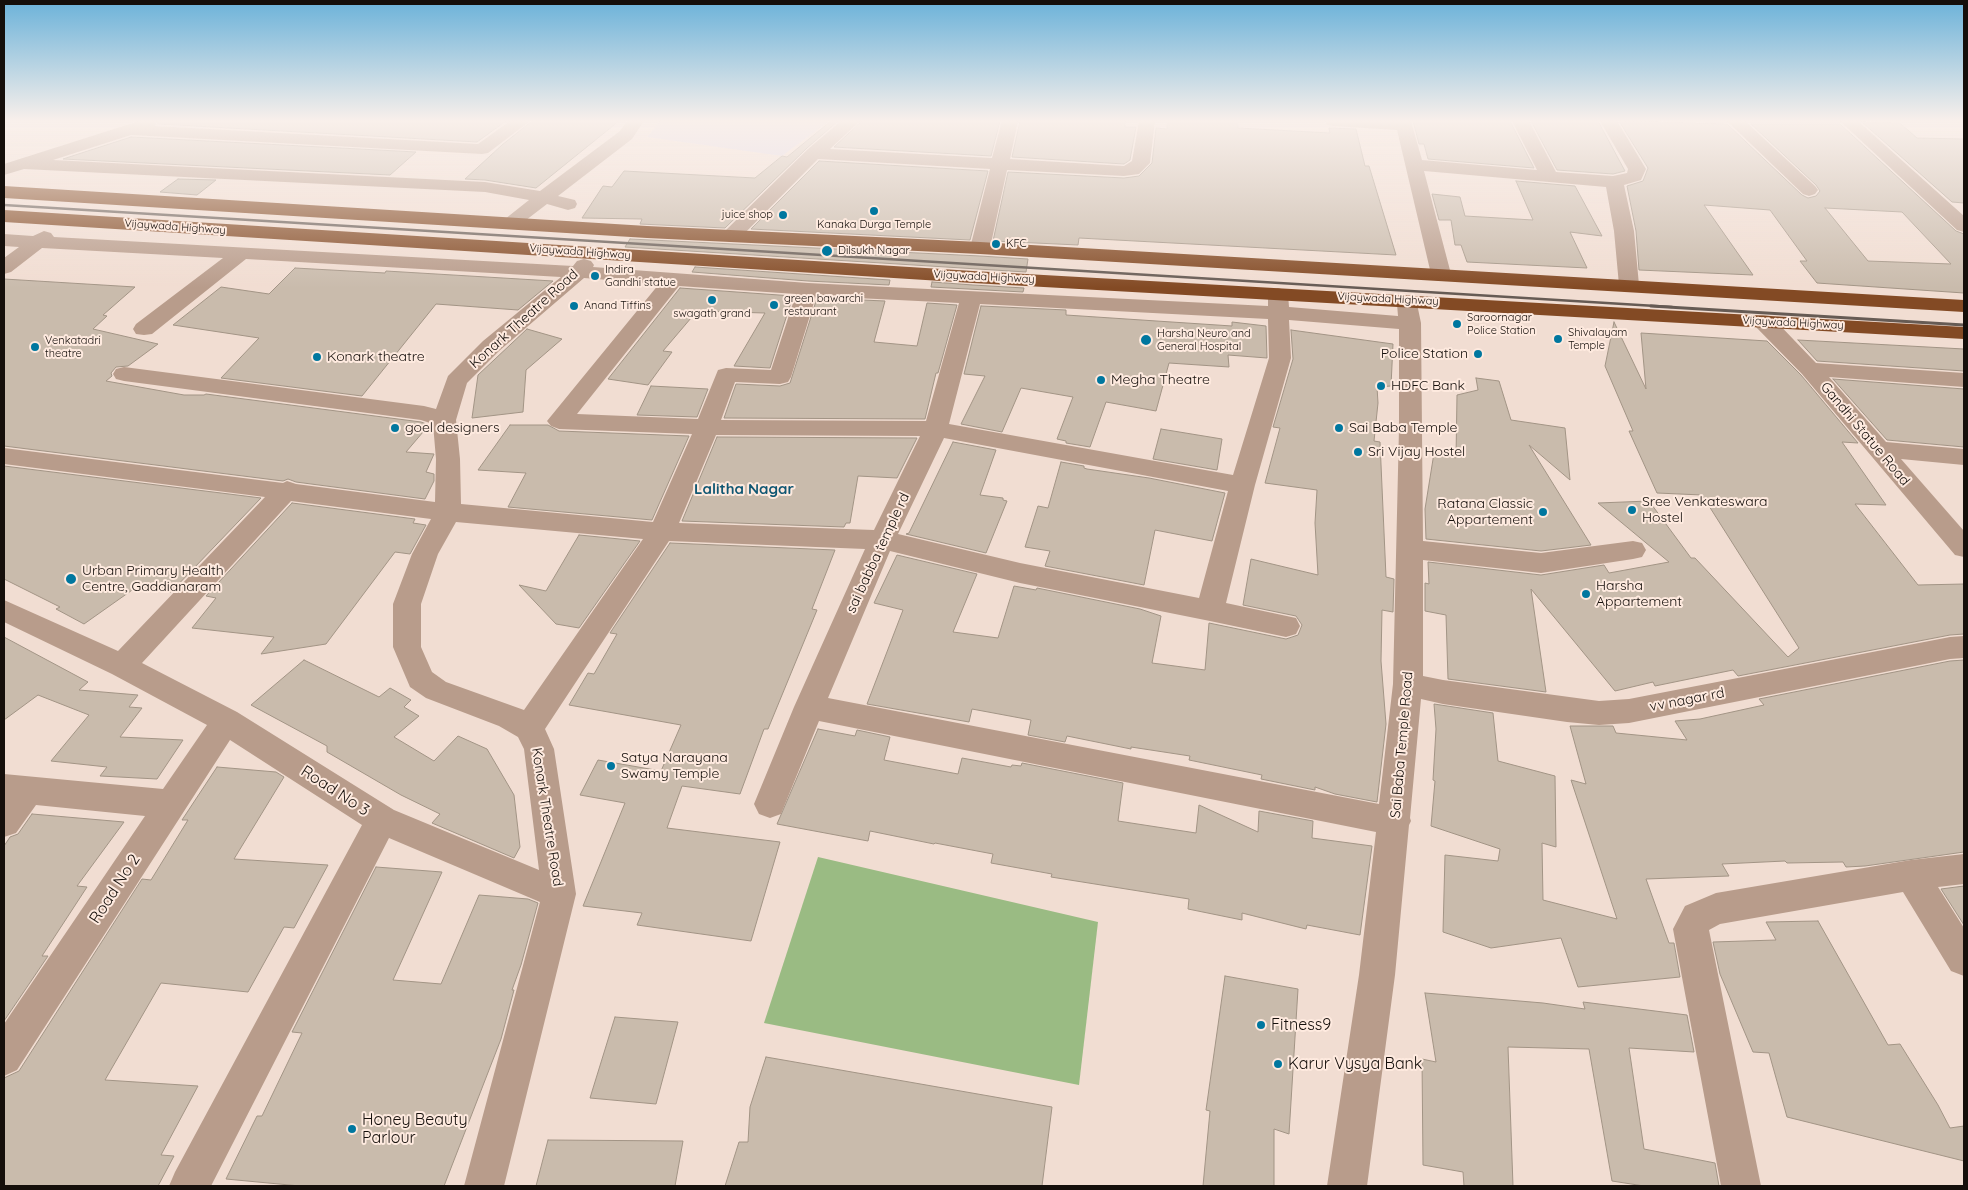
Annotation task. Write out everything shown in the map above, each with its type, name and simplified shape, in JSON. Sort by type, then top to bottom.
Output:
[{"type":"highway","name":"Vijaywada Highway","points":[[4,192],[731,236],[1441,274],[1964,306]]},
{"type":"highway","name":"Vijaywada Highway","points":[[4,216],[585,263],[1279,303],[1357,298],[1408,312],[1763,321],[1964,333]]},
{"type":"highway","points":[[1350,269],[1357,298]]},
{"type":"highway","points":[[1888,301],[1910,330]]},
{"type":"street","points":[[237,177],[485,187],[568,204]]},
{"type":"street","points":[[510,223],[572,177]]},
{"type":"street","points":[[731,236],[790,177]]},
{"type":"street","points":[[980,248],[996,177]]},
{"type":"street","points":[[1418,177],[1441,274]]},
{"type":"street","points":[[1555,177],[1614,182],[1633,177]]},
{"type":"street","points":[[1794,177],[1808,190]]},
{"type":"street","points":[[1909,177],[1964,226]]},
{"type":"street","points":[[1614,182],[1624,231],[1629,285]]},
{"type":"street","points":[[4,268],[67,220]]},
{"type":"street","points":[[4,240],[242,253],[585,263],[674,279],[808,289],[971,297],[1279,303],[1408,312]]},
{"type":"street","points":[[144,329],[242,253]]},
{"type":"street","name":"Konark Theatre Road","points":[[484,1186],[559,894],[539,749],[529,728],[510,717],[436,690],[420,679],[407,647],[407,604],[425,554],[448,512],[448,459],[444,420],[456,381],[491,346],[585,263]]},
{"type":"street","points":[[674,279],[560,421],[707,427],[936,429],[1242,485]]},
{"type":"street","points":[[529,728],[662,532],[707,427],[726,375],[780,377],[808,289]]},
{"type":"street","name":"sai babba temple rd","points":[[770,804],[809,707],[882,540],[936,429],[971,297]]},
{"type":"street","points":[[1210,611],[1242,485],[1280,358],[1279,303]]},
{"type":"street","name":"Sai Baba Temple Road","points":[[1347,1186],[1377,975],[1395,821],[1408,684],[1411,549],[1408,312]]},
{"type":"street","name":"Gandhi Statue Road","points":[[1763,321],[1810,369],[1964,548]]},
{"type":"street","points":[[1810,369],[1964,380]]},
{"type":"street","points":[[124,374],[424,413],[444,420]]},
{"type":"street","points":[[1877,449],[1964,457]]},
{"type":"street","points":[[4,456],[287,490],[448,512],[662,532],[882,540],[1020,573],[1286,626]]},
{"type":"street","points":[[122,666],[287,490]]},
{"type":"street","points":[[1411,549],[1541,563],[1633,550]]},
{"type":"street","name":"Road No 3","points":[[4,610],[122,666],[226,721],[382,820],[189,1186]]},
{"type":"street","name":"vv nagar rd","points":[[1408,684],[1443,692],[1599,713],[1629,711],[1950,648],[1964,647]]},
{"type":"street","points":[[809,707],[1395,821]]},
{"type":"street","name":"Road No 2","points":[[4,1057],[226,721]]},
{"type":"street","points":[[4,823],[16,790],[171,804]]},
{"type":"street","points":[[382,820],[559,894]]},
{"type":"street","points":[[1741,1186],[1691,929],[1697,918],[1716,909],[1911,875],[1964,869]]},
{"type":"street","points":[[1911,875],[1964,959]]},
{"type":"green space","points":[[818,857],[1098,922],[1079,1085],[764,1023]]},
{"type":"building","points":[[468,177],[550,177],[536,188],[485,180],[465,179]]},
{"type":"building","points":[[620,177],[778,177],[725,228],[640,224],[642,219],[582,218],[603,186],[612,187]]},
{"type":"building","points":[[803,177],[987,177],[970,240],[751,229]]},
{"type":"building","points":[[1007,177],[1372,177],[1396,255],[1079,238],[1078,245],[993,241]]},
{"type":"building","points":[[1645,177],[1782,177],[1802,195],[1808,198],[1816,196],[1820,191],[1807,177],[1897,177],[1956,231],[1964,234],[1964,293],[1817,283],[1800,261],[1807,261],[1770,210],[1704,205],[1753,275],[1639,270],[1636,231],[1627,186],[1643,181]],"holes":[[[1825,208],[1902,212],[1951,264],[1868,261]]]},
{"type":"building","points":[[1923,177],[1964,177],[1964,203],[1952,202]]},
{"type":"building","points":[[178,179],[216,180],[197,195],[160,192]]},
{"type":"building","points":[[1516,181],[1575,186],[1602,236],[1570,232],[1587,268],[1467,262],[1461,245],[1455,245],[1451,220],[1439,220],[1432,194],[1460,197],[1465,216],[1533,220]]},
{"type":"building","points":[[630,239],[1028,259],[1026,272],[625,247]]},
{"type":"building","points":[[695,267],[890,280],[889,285],[808,281],[692,272]]},
{"type":"building","points":[[295,268],[385,273],[386,271],[553,281],[518,310],[436,304],[362,396],[221,378],[259,338],[173,325],[221,287],[269,294]]},
{"type":"building","points":[[4,279],[135,287],[103,315],[107,316],[93,329],[158,344],[128,366],[116,367],[111,373],[112,376],[106,381],[184,395],[206,394],[421,422],[429,425],[406,452],[434,454],[426,472],[434,474],[434,481],[425,499],[296,482],[288,479],[283,481],[4,446]]},
{"type":"building","points":[[932,282],[1024,288],[1023,292],[931,287]]},
{"type":"building","points":[[680,288],[793,296],[770,368],[734,366],[765,313],[697,311],[663,351],[672,352],[648,385],[608,379]]},
{"type":"building","points":[[817,298],[885,301],[874,342],[917,346],[927,303],[957,305],[938,373],[936,373],[925,419],[724,418],[736,384],[780,386],[790,383]]},
{"type":"building","points":[[981,306],[1066,310],[1066,315],[1232,326],[1232,322],[1266,326],[1267,358],[1228,355],[1229,367],[1169,363],[1156,411],[1106,402],[1090,447],[1066,443],[1066,441],[1057,439],[1073,397],[1021,388],[1002,432],[961,424],[985,376],[964,374]]},
{"type":"building","points":[[1614,322],[1646,389],[1641,333],[1767,341],[1801,375],[1858,443],[1842,442],[1886,505],[1855,504],[1918,585],[1964,584],[1964,634],[1950,635],[1738,676],[1733,670],[1655,686],[1653,682],[1615,691],[1531,589],[1546,692],[1448,679],[1446,615],[1425,611],[1425,583],[1429,584],[1428,562],[1541,575],[1604,565],[1609,573],[1669,562],[1598,503],[1649,501],[1691,558],[1695,558],[1788,657],[1799,648],[1702,495],[1657,493],[1629,431],[1633,431],[1605,366]]},
{"type":"building","points":[[527,329],[562,339],[526,370],[523,412],[472,418],[478,375]]},
{"type":"building","points":[[1291,330],[1393,344],[1391,386],[1377,387],[1378,403],[1374,441],[1380,442],[1386,577],[1394,579],[1393,612],[1382,610],[1381,661],[1386,724],[1377,802],[1335,794],[1315,787],[1315,790],[1261,779],[1262,775],[1189,760],[1190,756],[1131,747],[1131,749],[1067,736],[1065,742],[1028,735],[1031,720],[972,709],[969,722],[867,704],[903,610],[874,603],[897,555],[977,574],[953,632],[998,638],[1014,586],[1036,590],[1037,588],[1140,609],[1161,616],[1152,663],[1205,670],[1209,623],[1286,639],[1298,635],[1302,625],[1296,616],[1243,605],[1251,559],[1318,575],[1315,523],[1317,490],[1265,483],[1280,428],[1273,427],[1293,359]]},
{"type":"building","points":[[1798,340],[1964,349],[1964,371],[1817,361]]},
{"type":"building","points":[[1476,378],[1499,381],[1511,420],[1565,428],[1570,480],[1529,445],[1591,545],[1541,551],[1426,539],[1425,509],[1434,453],[1456,458],[1457,395],[1478,390]]},
{"type":"building","points":[[1833,379],[1964,389],[1964,447],[1887,440]]},
{"type":"building","points":[[651,386],[708,389],[697,417],[637,415]]},
{"type":"building","points":[[510,425],[548,425],[559,431],[689,436],[652,520],[508,507],[526,473],[478,470]]},
{"type":"building","points":[[1161,429],[1222,439],[1217,470],[1153,459]]},
{"type":"building","points":[[717,437],[917,438],[897,478],[858,476],[850,523],[846,523],[844,527],[682,521]]},
{"type":"building","points":[[953,442],[996,450],[980,495],[1003,498],[1003,500],[1007,501],[986,553],[906,534],[909,533]]},
{"type":"building","points":[[1061,462],[1084,466],[1087,469],[1149,478],[1225,493],[1212,541],[1155,530],[1144,585],[1045,566],[1050,551],[1025,547],[1038,506],[1048,508]]},
{"type":"building","points":[[4,466],[261,498],[171,592],[135,588],[84,624],[56,609],[60,607],[4,579]]},
{"type":"building","points":[[292,503],[415,519],[413,523],[426,525],[410,554],[395,552],[326,644],[261,654],[274,637],[192,628],[216,598],[206,596]]},
{"type":"building","points":[[579,535],[640,541],[579,628],[556,624],[519,585],[546,591]]},
{"type":"building","points":[[670,543],[835,550],[812,609],[817,610],[768,729],[764,729],[740,794],[682,786],[667,828],[780,842],[751,941],[637,925],[642,913],[583,906],[625,803],[580,795],[598,760],[661,771],[681,725],[569,705],[588,673],[594,674],[617,634],[610,633]]},
{"type":"building","points":[[4,637],[88,682],[79,690],[138,695],[129,707],[142,708],[120,737],[183,740],[157,779],[100,776],[107,767],[51,761],[89,715],[38,695],[4,720]]},
{"type":"building","points":[[304,660],[379,697],[390,688],[411,700],[404,707],[419,716],[394,737],[434,761],[458,736],[487,749],[514,795],[520,847],[514,858],[432,823],[440,814],[401,795],[327,752],[327,746],[251,705]]},
{"type":"building","points":[[1964,660],[1964,852],[1846,867],[1843,862],[1787,863],[1785,861],[1722,864],[1729,876],[1646,879],[1669,943],[1674,943],[1680,977],[1578,987],[1561,938],[1491,948],[1443,932],[1445,855],[1498,861],[1500,849],[1431,826],[1435,781],[1433,780],[1436,729],[1434,704],[1493,713],[1498,761],[1555,776],[1556,847],[1542,843],[1543,900],[1617,919],[1571,780],[1586,784],[1570,726],[1613,726],[1616,733],[1687,740],[1675,721],[1700,719],[1764,705],[1759,699],[1950,661]]},
{"type":"building","points":[[818,729],[855,736],[857,730],[890,737],[884,760],[958,774],[962,758],[1011,767],[1012,765],[1021,766],[1022,763],[1123,783],[1118,821],[1196,833],[1199,805],[1258,832],[1259,811],[1313,821],[1312,838],[1372,846],[1360,935],[1307,925],[1306,929],[1242,913],[1242,920],[1188,909],[1189,899],[1051,877],[1052,874],[991,863],[993,854],[870,831],[868,841],[777,824]]},
{"type":"building","points":[[217,767],[276,772],[284,777],[234,859],[328,865],[294,928],[284,927],[248,992],[161,983],[105,1080],[198,1086],[161,1155],[174,1156],[158,1186],[4,1186],[4,1078],[19,1071],[142,879],[151,880],[188,820],[182,820]]},
{"type":"building","points":[[32,814],[124,822],[77,886],[87,887],[42,956],[48,956],[4,1021],[4,846],[10,837],[18,834]]},
{"type":"building","points":[[376,867],[442,872],[393,980],[441,984],[479,895],[528,899],[538,903],[512,990],[514,990],[501,1039],[444,1186],[300,1186],[226,1179],[257,1116],[262,1116],[302,1033],[292,1032]]},
{"type":"building","points":[[1964,886],[1964,925],[1941,889]]},
{"type":"building","points":[[1818,921],[1888,1045],[1900,1044],[1950,1128],[1964,1126],[1964,1161],[1787,1117],[1769,1053],[1753,1052],[1720,974],[1713,942],[1776,940],[1766,922]]},
{"type":"building","points":[[1225,976],[1298,989],[1289,1134],[1274,1129],[1274,1186],[1203,1186],[1210,1111],[1206,1110]]},
{"type":"building","points":[[1425,993],[1543,1003],[1585,1009],[1583,1002],[1687,1015],[1694,1052],[1629,1048],[1644,1149],[1715,1163],[1719,1186],[1644,1186],[1612,1181],[1589,1049],[1508,1047],[1513,1186],[1464,1186],[1463,1172],[1423,1165],[1422,1059],[1436,1062]]},
{"type":"building","points":[[615,1017],[678,1022],[656,1104],[590,1098]]},
{"type":"building","points":[[766,1057],[1052,1107],[1042,1186],[725,1186],[739,1142],[748,1142],[750,1107]]},
{"type":"building","points":[[548,1140],[683,1141],[675,1186],[536,1186]]},
{"type":"railway","points":[[4,205],[1672,307]]},
{"type":"railway","points":[[1651,306],[1964,325]]},
{"type":"place","name":"Kanaka Durga Temple","points":[[874,211]]},
{"type":"place","name":"juice shop","points":[[783,215]]},
{"type":"place","name":"KFC","points":[[996,244]]},
{"type":"place","name":"Dilsukh Nagar","points":[[827,251]]},
{"type":"place","name":"Indira Gandhi statue","points":[[595,276]]},
{"type":"place","name":"swagath grand","points":[[712,300]]},
{"type":"place","name":"green bawarchi restaurant","points":[[774,305]]},
{"type":"place","name":"Anand Tiffins","points":[[574,306]]},
{"type":"place","name":"Saroornagar Police Station","points":[[1457,324]]},
{"type":"place","name":"Shivalayam Temple","points":[[1558,339]]},
{"type":"place","name":"Harsha Neuro and General Hospital","points":[[1146,340]]},
{"type":"place","name":"Venkatadri theatre","points":[[35,347]]},
{"type":"place","name":"Police Station","points":[[1478,354]]},
{"type":"place","name":"Konark theatre","points":[[317,357]]},
{"type":"place","name":"Megha Theatre","points":[[1101,380]]},
{"type":"place","name":"HDFC Bank","points":[[1381,386]]},
{"type":"place","name":"goel designers","points":[[395,428]]},
{"type":"place","name":"Sai Baba Temple","points":[[1339,428]]},
{"type":"place","name":"Sri Vijay Hostel","points":[[1358,452]]},
{"type":"place","name":"Sree Venkateswara Hostel","points":[[1632,510]]},
{"type":"place","name":"Ratana Classic Appartement","points":[[1543,512]]},
{"type":"place","name":"Urban Primary Health Centre, Gaddianaram","points":[[71,579]]},
{"type":"place","name":"Harsha Appartement","points":[[1586,594]]},
{"type":"place","name":"Satya Narayana Swamy Temple","points":[[611,766]]},
{"type":"place","name":"Fitness9","points":[[1261,1025]]},
{"type":"place","name":"Karur Vysya Bank","points":[[1278,1064]]},
{"type":"place","name":"Honey Beauty Parlour","points":[[352,1129]]},
{"type":"district","name":"Lalitha Nagar","points":[[744,489]]}]
